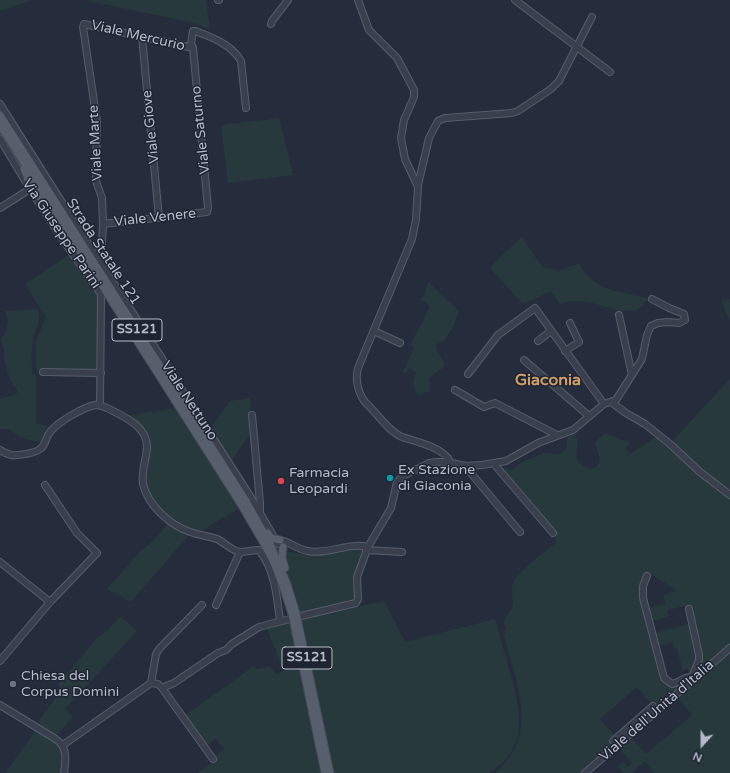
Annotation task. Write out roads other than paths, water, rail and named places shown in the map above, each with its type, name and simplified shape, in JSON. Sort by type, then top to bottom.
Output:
[{"type":"main road","name":"Strada Statale 121","points":[[0,115],[246,501],[278,543]]},
{"type":"main road","name":"Strada Statale 121","points":[[0,125],[241,504],[278,543]]},
{"type":"main road","points":[[10,140],[14,153],[27,176],[30,189],[39,196],[68,238],[78,247]]},
{"type":"main road","points":[[278,543],[283,564],[291,584],[292,598]]},
{"type":"main road","name":"SS121","points":[[278,543],[307,658],[330,773]]},
{"type":"main road","name":"SS121","points":[[278,543],[283,586],[294,624],[325,773]]},
{"type":"street","points":[[271,24],[288,0]]},
{"type":"street","points":[[358,0],[370,30],[396,58],[414,90],[414,97],[404,120],[401,138],[405,159],[418,185]]},
{"type":"street","points":[[515,0],[576,48],[610,72]]},
{"type":"street","points":[[450,462],[446,455],[420,442],[397,434],[362,398],[356,378],[356,374],[412,239],[416,219],[418,185],[429,138],[438,121],[445,118],[512,113],[525,107],[542,94],[556,86],[592,17]]},
{"type":"street","name":"Viale Mercurio","points":[[84,24],[192,48]]},
{"type":"street","name":"Viale Marte","points":[[84,24],[83,27],[97,122],[96,181],[102,198],[103,224],[101,264]]},
{"type":"street","name":"Viale Saturno","points":[[207,212],[208,208],[191,44],[192,31],[216,40],[238,56],[241,61],[246,108]]},
{"type":"street","name":"Viale Giove","points":[[142,37],[159,218]]},
{"type":"street","name":"Viale Nettuno","points":[[0,104],[278,543]]},
{"type":"street","name":"Via Giuseppe Parini","points":[[0,140],[65,243],[102,294],[100,405]]},
{"type":"street","points":[[0,208],[30,189]]},
{"type":"street","name":"Viale Venere","points":[[103,224],[207,212]]},
{"type":"street","points":[[301,616],[356,603],[358,599],[357,577],[367,548],[391,508],[398,481],[403,476],[430,463],[450,462],[465,466],[482,466],[506,461],[538,443],[573,430],[604,404],[616,400],[643,356],[647,335],[652,326],[658,323],[667,322],[679,323],[685,320],[684,314],[652,299]]},
{"type":"street","points":[[468,374],[498,335],[536,308],[604,404]]},
{"type":"street","points":[[619,315],[632,375]]},
{"type":"street","points":[[565,350],[579,342],[570,323]]},
{"type":"street","points":[[538,342],[551,330]]},
{"type":"street","points":[[374,331],[400,344]]},
{"type":"street","points":[[524,360],[590,416]]},
{"type":"street","points":[[43,372],[101,373]]},
{"type":"street","points":[[455,390],[484,407],[495,403],[557,436]]},
{"type":"street","points":[[611,402],[626,414],[645,424],[670,444],[700,472],[730,495]]},
{"type":"street","points":[[0,450],[17,456],[36,452],[41,449],[50,432],[60,422],[90,406],[100,405],[136,425],[144,434],[147,448],[142,482],[148,498],[163,516],[182,529],[219,540],[240,552],[259,550],[275,584],[280,621]]},
{"type":"street","points":[[252,415],[260,513]]},
{"type":"street","points":[[494,464],[553,533]]},
{"type":"street","points":[[465,466],[520,532]]},
{"type":"street","points":[[0,661],[50,602],[97,553],[77,533],[45,484]]},
{"type":"street","points":[[278,543],[307,551],[317,552],[360,545],[367,548],[402,552]]},
{"type":"street","points":[[216,606],[240,552]]},
{"type":"street","points":[[0,562],[50,602]]},
{"type":"street","points":[[647,576],[643,586],[644,598],[664,678],[666,682],[672,684],[678,683],[685,678],[693,678],[699,660],[688,609]]},
{"type":"street","points":[[63,745],[152,682],[156,654],[159,648],[202,605]]},
{"type":"street","points":[[162,688],[174,683],[259,627],[290,619]]},
{"type":"street","name":"Viale dell'Unità d'Italia","points":[[585,773],[693,678],[730,648]]},
{"type":"street","points":[[152,682],[158,684],[162,688],[213,759]]},
{"type":"street","points":[[617,745],[613,741],[653,706]]},
{"type":"street","points":[[1,707],[54,738],[63,745],[66,755],[64,773]]},
{"type":"place","name":"Ex Stazione di Giaconia","points":[[390,478]]},
{"type":"place","name":"Farmacia Leopardi","points":[[281,481]]},
{"type":"place","name":"Chiesa del Corpus Domini","points":[[13,684]]},
{"type":"district","name":"Giaconia","points":[[548,381]]}]
